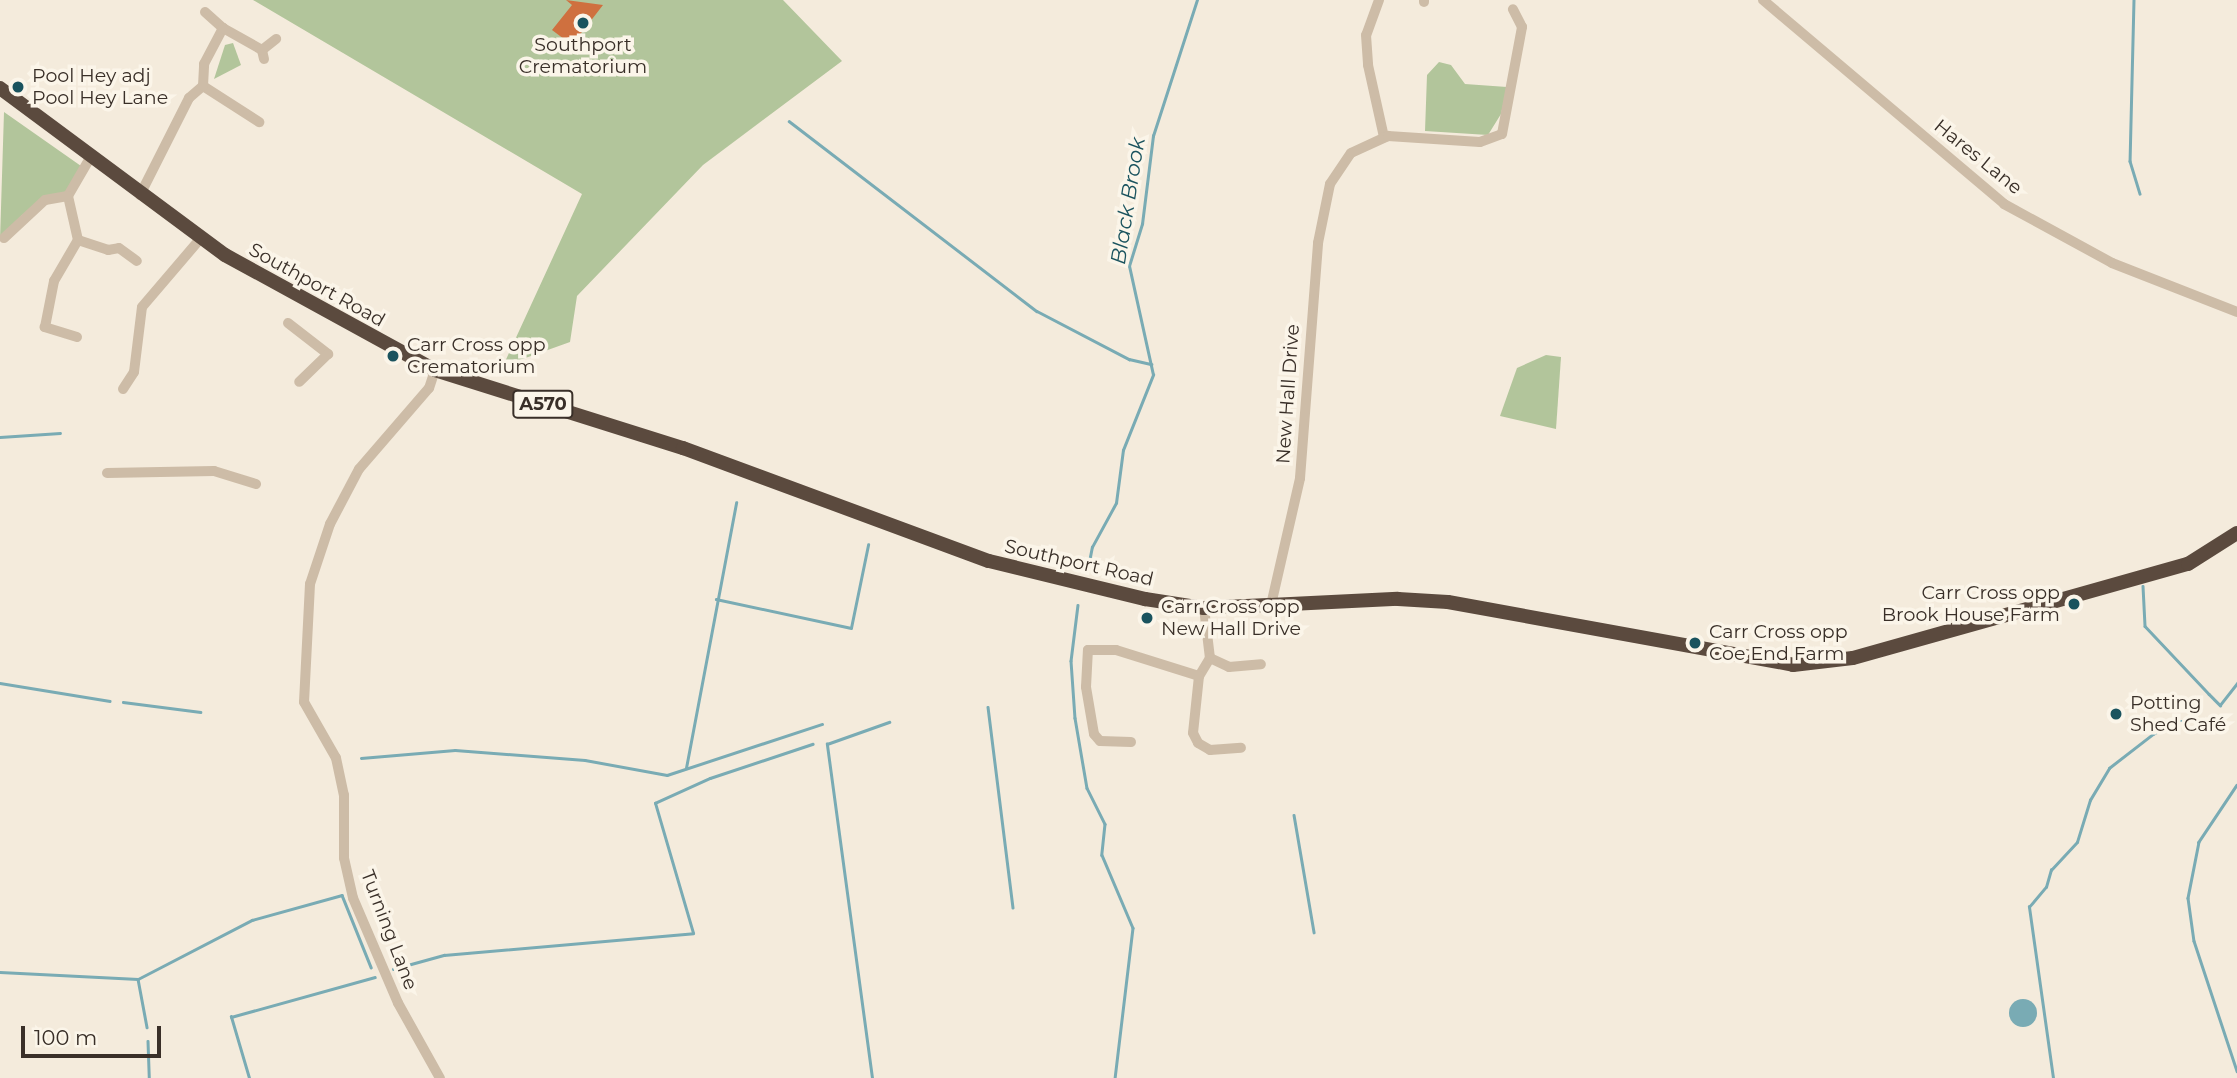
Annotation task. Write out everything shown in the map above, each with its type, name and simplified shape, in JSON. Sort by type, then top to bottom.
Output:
[{"type":"highway","name":"Southport Road","points":[[0,88],[90,158],[201,238],[435,370],[683,448],[989,561],[1145,600],[1204,608],[1271,604],[1448,602],[1793,665],[1853,658],[2188,564],[2237,533]]},
{"type":"street","points":[[1379,0],[1367,45],[1374,96],[1384,137],[1480,142],[1502,134],[1522,27],[1513,9]]},
{"type":"street","name":"Hares Lane","points":[[1763,0],[2004,204],[2112,263],[2237,312]]},
{"type":"street","points":[[205,12],[223,28],[263,54],[276,39]]},
{"type":"street","points":[[140,195],[189,98],[203,86],[204,64],[223,28]]},
{"type":"street","points":[[203,86],[259,122]]},
{"type":"street","name":"New Hall Drive","points":[[1271,604],[1300,478],[1318,243],[1330,184],[1351,153],[1388,136]]},
{"type":"street","points":[[76,337],[45,327],[54,281],[78,240],[68,196],[90,158]]},
{"type":"street","points":[[4,238],[45,200],[68,196]]},
{"type":"street","points":[[123,389],[134,372],[142,307],[201,238]]},
{"type":"street","points":[[78,240],[108,250],[119,248],[137,261]]},
{"type":"street","points":[[288,323],[328,354],[314,379],[299,382]]},
{"type":"street","name":"Turning Lane","points":[[435,370],[429,388],[359,469],[335,512],[310,584],[304,702],[336,758],[353,898],[398,1003],[440,1078]]},
{"type":"street","points":[[107,473],[214,471],[256,484]]},
{"type":"street","points":[[1204,608],[1210,658],[1199,676],[1194,733],[1198,743],[1210,750],[1241,748]]},
{"type":"street","points":[[1131,741],[1100,741],[1094,734],[1085,677],[1088,650],[1116,650],[1199,676]]},
{"type":"street","points":[[1210,658],[1229,667],[1261,664]]},
{"type":"green space","points":[[253,0],[783,0],[842,61],[703,165],[577,296],[570,342],[503,366],[582,194]]},
{"type":"green space","points":[[233,43],[241,65],[214,79],[225,45]]},
{"type":"green space","points":[[1439,62],[1451,65],[1465,84],[1507,87],[1501,114],[1488,135],[1425,131],[1427,75]]},
{"type":"green space","points":[[4,112],[81,166],[67,193],[22,215],[0,240]]},
{"type":"green space","points":[[1546,355],[1561,357],[1556,429],[1500,416],[1517,368]]},
{"type":"water","points":[[2023,999],[2033,1003],[2037,1013],[2033,1023],[2023,1027],[2013,1023],[2009,1013],[2013,1003]]},
{"type":"building","name":"Southport Crematorium","points":[[566,0],[603,5],[572,45],[552,30],[572,5]]},
{"type":"waterway","name":"Black Brook","points":[[1088,567],[1092,547],[1116,503],[1123,450],[1153,375],[1129,266],[1142,224],[1153,136],[1197,0]]},
{"type":"waterway","points":[[2134,0],[2130,161],[2140,193]]},
{"type":"waterway","points":[[789,121],[1037,311],[1129,359],[1151,364]]},
{"type":"waterway","points":[[0,437],[60,433]]},
{"type":"waterway","points":[[686,768],[736,503]]},
{"type":"waterway","points":[[716,599],[851,628],[868,545]]},
{"type":"waterway","points":[[2143,586],[2145,626],[2220,705],[2237,683]]},
{"type":"waterway","name":"Black Brook","points":[[1078,605],[1071,661],[1075,718],[1087,788],[1105,824],[1102,855],[1133,928],[1115,1078]]},
{"type":"waterway","points":[[0,683],[110,701]]},
{"type":"waterway","points":[[123,702],[200,712]]},
{"type":"waterway","points":[[988,707],[1013,907]]},
{"type":"waterway","points":[[2053,1078],[2029,907],[2046,887],[2051,870],[2077,842],[2090,800],[2109,768],[2153,734],[2176,721],[2194,721]]},
{"type":"waterway","points":[[872,1078],[827,744],[889,722]]},
{"type":"waterway","points":[[361,758],[455,750],[585,760],[667,775],[822,724]]},
{"type":"waterway","points":[[393,969],[444,955],[693,933],[655,803],[710,778],[812,744]]},
{"type":"waterway","points":[[2237,785],[2199,842],[2188,898],[2194,941],[2237,1071]]},
{"type":"waterway","points":[[1294,815],[1314,932]]},
{"type":"waterway","points":[[0,972],[138,979],[252,920],[342,895],[371,967]]},
{"type":"waterway","points":[[249,1078],[231,1017],[375,977]]},
{"type":"waterway","points":[[138,979],[147,1027]]},
{"type":"waterway","points":[[148,1041],[149,1078]]},
{"type":"place","name":"Southport Crematorium","points":[[583,23]]},
{"type":"place","name":"Pool Hey adj Pool Hey Lane","points":[[18,87]]},
{"type":"place","name":"Carr Cross opp Crematorium","points":[[393,356]]},
{"type":"place","name":"Carr Cross opp Brook House Farm","points":[[2074,604]]},
{"type":"place","name":"Carr Cross opp New Hall Drive","points":[[1147,618]]},
{"type":"place","name":"Carr Cross opp Coe End Farm","points":[[1695,643]]},
{"type":"place","name":"Potting Shed Café","points":[[2116,714]]}]
